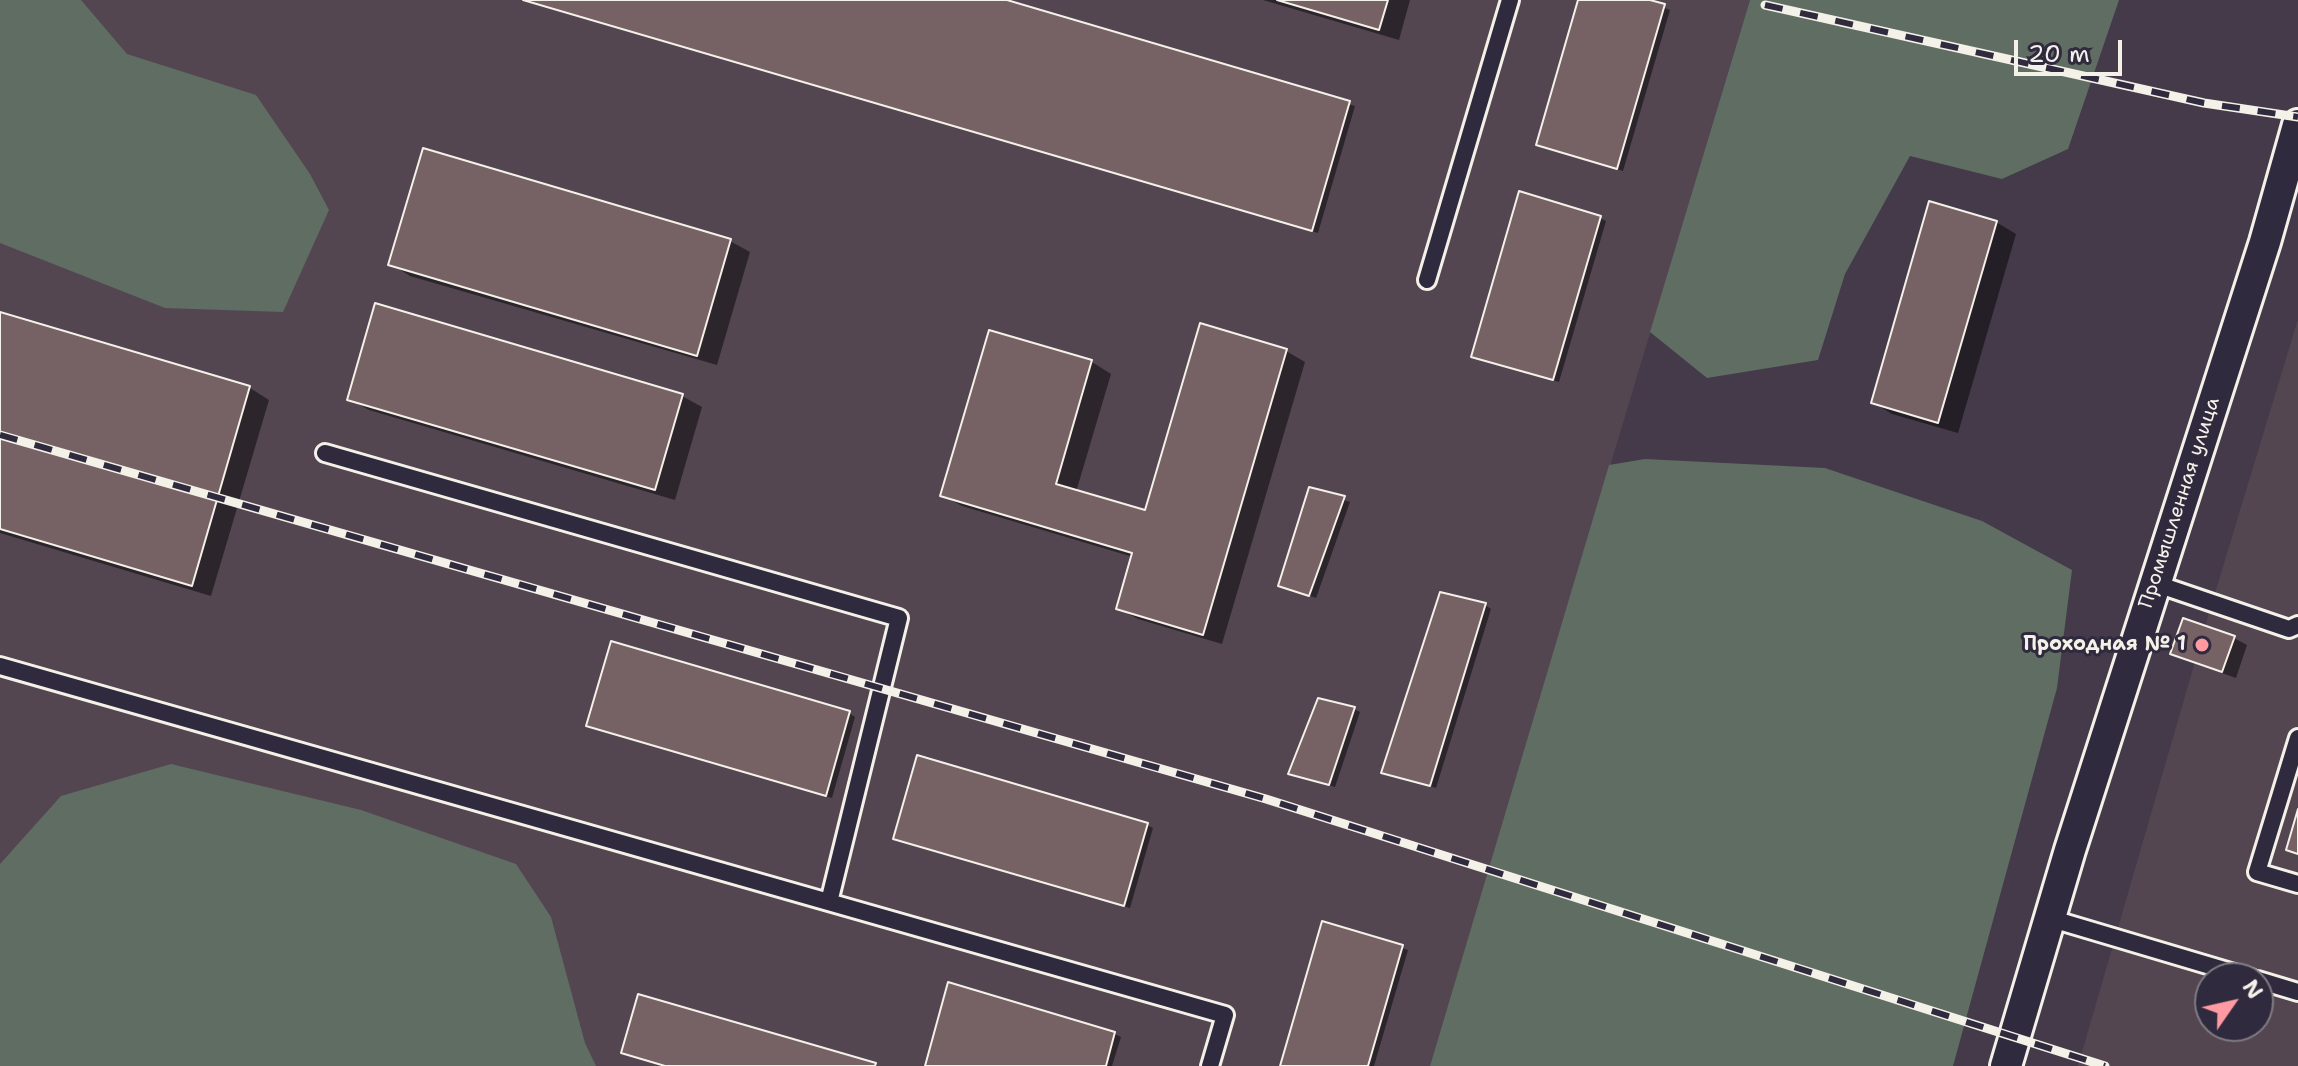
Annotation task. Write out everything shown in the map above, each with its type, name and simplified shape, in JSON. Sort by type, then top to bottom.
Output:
[{"type":"street","name":"Промышленная улица","points":[[2006,1066],[2154,583],[2265,242],[2298,125]]},
{"type":"lane","points":[[1427,280],[1510,0]]},
{"type":"lane","points":[[325,453],[899,618],[829,902]]},
{"type":"lane","points":[[2154,583],[2289,629],[2298,625]]},
{"type":"lane","points":[[0,666],[1225,1015],[1210,1066]]},
{"type":"lane","points":[[2298,738],[2257,872],[2298,884]]},
{"type":"lane","points":[[2049,918],[2197,962]]},
{"type":"lane","points":[[2274,985],[2298,992]]},
{"type":"shaded area","points":[[0,0],[1750,0],[1430,1066],[0,1066]]},
{"type":"shaded area","points":[[2298,319],[2298,1066],[2078,1066],[2212,603]]},
{"type":"green space","points":[[0,0],[81,0],[127,54],[256,95],[310,174],[329,210],[283,312],[165,308],[0,243]]},
{"type":"green space","points":[[1750,0],[2119,0],[2068,149],[2002,179],[1910,156],[1845,274],[1818,360],[1707,378],[1650,332]]},
{"type":"green space","points":[[1645,459],[1825,468],[1982,521],[2072,570],[2057,688],[1953,1066],[1430,1066],[1609,465]]},
{"type":"green space","points":[[171,764],[361,810],[516,864],[551,917],[585,1043],[596,1066],[0,1066],[0,864],[61,796]]},
{"type":"building","points":[[523,0],[1007,0],[1350,101],[1312,231]]},
{"type":"building","points":[[1277,0],[1388,0],[1379,30]]},
{"type":"building","points":[[1578,0],[1650,0],[1665,4],[1617,169],[1536,145]]},
{"type":"building","points":[[423,148],[731,239],[697,356],[388,265]]},
{"type":"building","points":[[1519,191],[1601,216],[1553,380],[1471,357]]},
{"type":"building","points":[[1929,201],[1997,221],[1938,423],[1871,403]]},
{"type":"building","points":[[375,303],[683,394],[655,490],[347,400]]},
{"type":"building","points":[[0,312],[250,386],[192,586],[0,529]]},
{"type":"building","points":[[1200,323],[1287,349],[1203,635],[1116,609],[1132,553],[940,496],[989,330],[1092,360],[1056,484],[1145,510]]},
{"type":"building","points":[[1309,487],[1345,496],[1309,596],[1278,586]]},
{"type":"building","points":[[1440,592],[1486,603],[1430,786],[1381,773]]},
{"type":"building","name":"Проходная № 1","points":[[2183,618],[2235,636],[2222,672],[2170,654]]},
{"type":"building","points":[[611,641],[850,711],[826,796],[586,726]]},
{"type":"building","points":[[1318,698],[1355,707],[1329,785],[1288,774]]},
{"type":"building","points":[[917,755],[1148,823],[1124,906],[893,839]]},
{"type":"building","points":[[2298,809],[2298,854],[2286,850]]},
{"type":"building","points":[[1322,921],[1403,945],[1368,1066],[1280,1066]]},
{"type":"building","points":[[948,982],[1115,1032],[1106,1066],[925,1066]]},
{"type":"building","points":[[638,994],[876,1063],[875,1066],[665,1066],[621,1053]]},
{"type":"railway","points":[[1765,5],[2204,103],[2298,117]]},
{"type":"railway","points":[[0,435],[1266,799],[2105,1066]]},
{"type":"place","name":"Проходная № 1","points":[[2202,645]]}]
